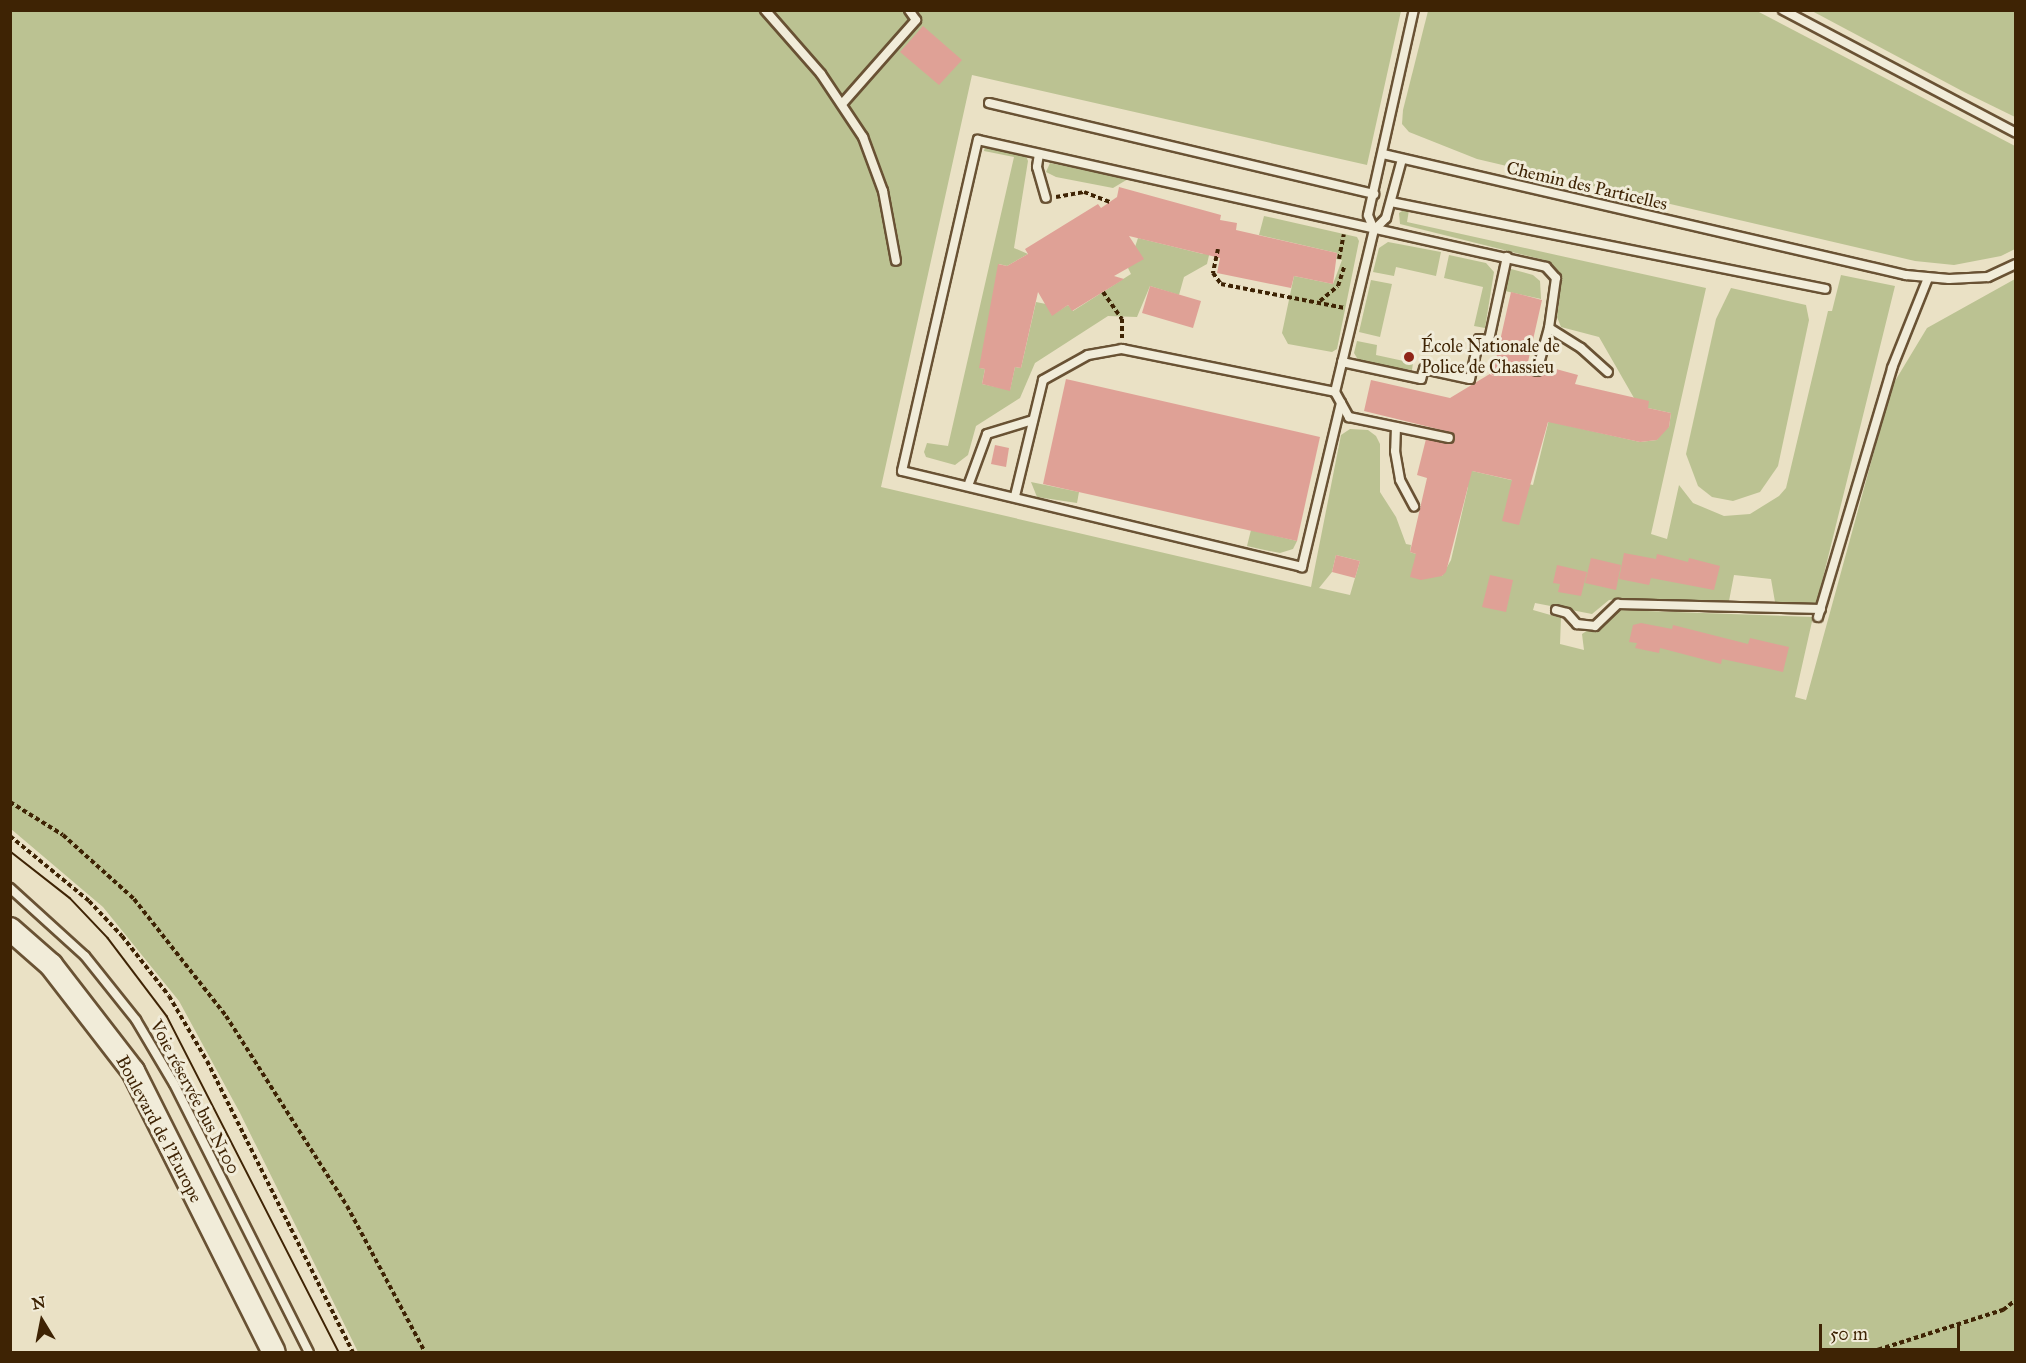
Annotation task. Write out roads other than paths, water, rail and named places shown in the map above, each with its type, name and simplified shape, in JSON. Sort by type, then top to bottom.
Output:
[{"type":"street","name":"Boulevard de l'Europe","points":[[10,929],[51,965],[133,1071],[274,1353]]},
{"type":"lane","points":[[765,10],[801,50],[842,105],[875,165],[891,224],[896,261]]},
{"type":"lane","points":[[842,105],[916,20],[909,10]]},
{"type":"lane","points":[[1374,230],[1368,215],[1414,10]]},
{"type":"lane","points":[[1782,10],[2016,133]]},
{"type":"lane","points":[[990,103],[1374,194]]},
{"type":"lane","points":[[1341,403],[1302,567],[1015,496],[902,471],[978,140],[1346,224],[1374,230],[1407,233],[1546,267],[1556,279],[1549,328],[1537,370]]},
{"type":"lane","points":[[1039,154],[1037,167],[1046,198]]},
{"type":"lane","name":"Chemin des Particelles","points":[[1383,154],[1928,278],[1988,277],[2016,264]]},
{"type":"lane","points":[[1402,159],[1386,218],[1374,230],[1335,392],[1349,417],[1449,438]]},
{"type":"lane","points":[[1390,202],[1825,289]]},
{"type":"lane","points":[[1342,362],[1421,379],[1424,369],[1470,379],[1479,339],[1489,340],[1507,257]]},
{"type":"lane","points":[[1556,610],[1568,613],[1576,624],[1595,626],[1618,604],[1820,613],[1892,368],[1928,278]]},
{"type":"lane","points":[[1549,328],[1581,348],[1608,372]]},
{"type":"lane","points":[[1015,496],[1043,380],[1088,355],[1122,349],[1335,392]]},
{"type":"lane","points":[[968,486],[987,434],[1034,420]]},
{"type":"lane","points":[[1396,427],[1395,451],[1400,480],[1414,506]]},
{"type":"lane","name":"Voie réservée bus N100","points":[[10,888],[85,956],[136,1020],[174,1084],[309,1353]]},
{"type":"tram line","points":[[10,851],[70,898],[108,938],[167,1016],[339,1352]]},
{"type":"place","name":"École Nationale de Police de Chassieu","points":[[1409,357]]}]
